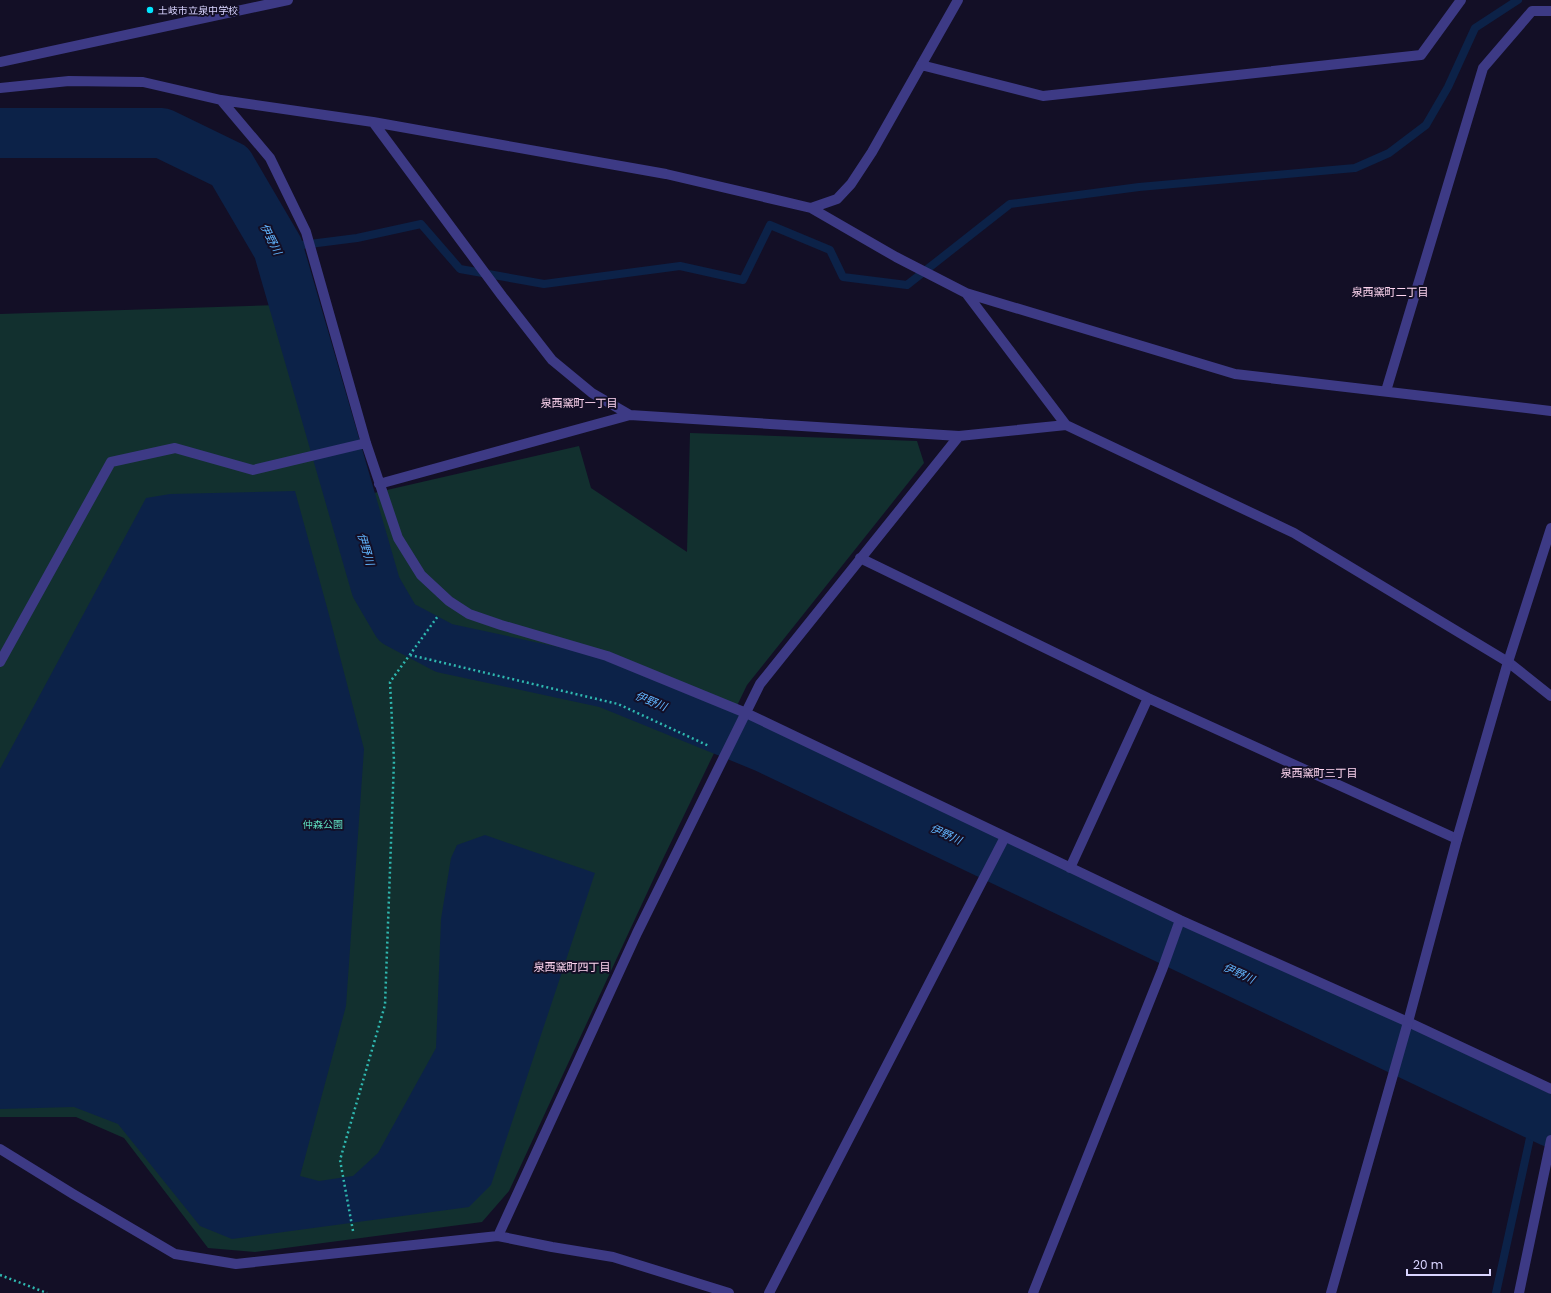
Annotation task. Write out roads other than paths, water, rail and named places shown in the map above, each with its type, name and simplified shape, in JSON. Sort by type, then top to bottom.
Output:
[{"type":"street","points":[[0,62],[288,0]]},
{"type":"street","points":[[811,208],[837,200],[850,184],[872,152],[958,0]]},
{"type":"street","points":[[921,66],[1043,96],[1421,55],[1461,0]]},
{"type":"street","points":[[1386,391],[1483,68],[1532,11],[1551,11]]},
{"type":"street","points":[[0,88],[69,81],[143,82],[221,100],[372,122],[666,174],[811,208],[896,257],[966,293],[1235,374],[1551,411]]},
{"type":"street","points":[[221,100],[270,158],[306,232],[366,444],[398,538],[421,575],[449,601],[469,614],[501,625],[608,656],[746,713],[1180,920],[1408,1022],[1551,1090]]},
{"type":"street","points":[[372,122],[478,261],[502,296],[552,360],[592,393],[630,415]]},
{"type":"street","points":[[966,293],[1066,425],[1294,533],[1508,662],[1551,696]]},
{"type":"street","points":[[379,484],[630,415],[959,436],[1066,425]]},
{"type":"street","points":[[498,1236],[637,933],[760,684],[959,436]]},
{"type":"street","points":[[0,662],[111,462],[175,448],[253,470],[366,444]]},
{"type":"street","points":[[1331,1293],[1408,1022],[1457,839],[1508,662],[1551,528]]},
{"type":"street","points":[[860,558],[1148,698],[1457,839]]},
{"type":"street","points":[[1070,868],[1148,698]]},
{"type":"street","points":[[769,1293],[1005,837]]},
{"type":"street","points":[[1033,1293],[1162,970],[1180,920]]},
{"type":"street","points":[[1519,1293],[1550,1144]]},
{"type":"street","points":[[0,1149],[175,1254],[236,1264],[498,1236],[613,1257],[729,1293]]},
{"type":"water","points":[[295,491],[364,749],[346,1006],[300,1176],[319,1181],[353,1176],[378,1153],[436,1048],[441,919],[451,858],[457,845],[485,835],[595,873],[491,1185],[469,1207],[232,1239],[200,1226],[118,1124],[74,1107],[0,1109],[0,769],[146,498],[170,494]]},
{"type":"waterway","points":[[278,248],[357,238],[421,224],[460,269],[544,284],[680,266],[743,280],[770,225],[830,250],[843,277],[907,285],[1010,204],[1139,187],[1355,168],[1389,153],[1426,125],[1448,87],[1475,28],[1518,0]]},
{"type":"waterway","name":"伊野川","points":[[0,133],[162,133],[230,166],[278,248],[376,587],[397,623],[444,648],[607,683],[764,747],[1551,1122]]},
{"type":"waterway","points":[[1496,1293],[1535,1115]]},
{"type":"place","name":"土岐市立泉中学校","points":[[150,10]]},
{"type":"district","name":"泉西窯町二丁目","points":[[1390,292]]},
{"type":"district","name":"泉西窯町一丁目","points":[[579,403]]},
{"type":"district","name":"泉西窯町三丁目","points":[[1319,773]]},
{"type":"district","name":"泉西窯町四丁目","points":[[572,967]]},
{"type":"park label","name":"仲森公園","points":[[323,824]]}]
